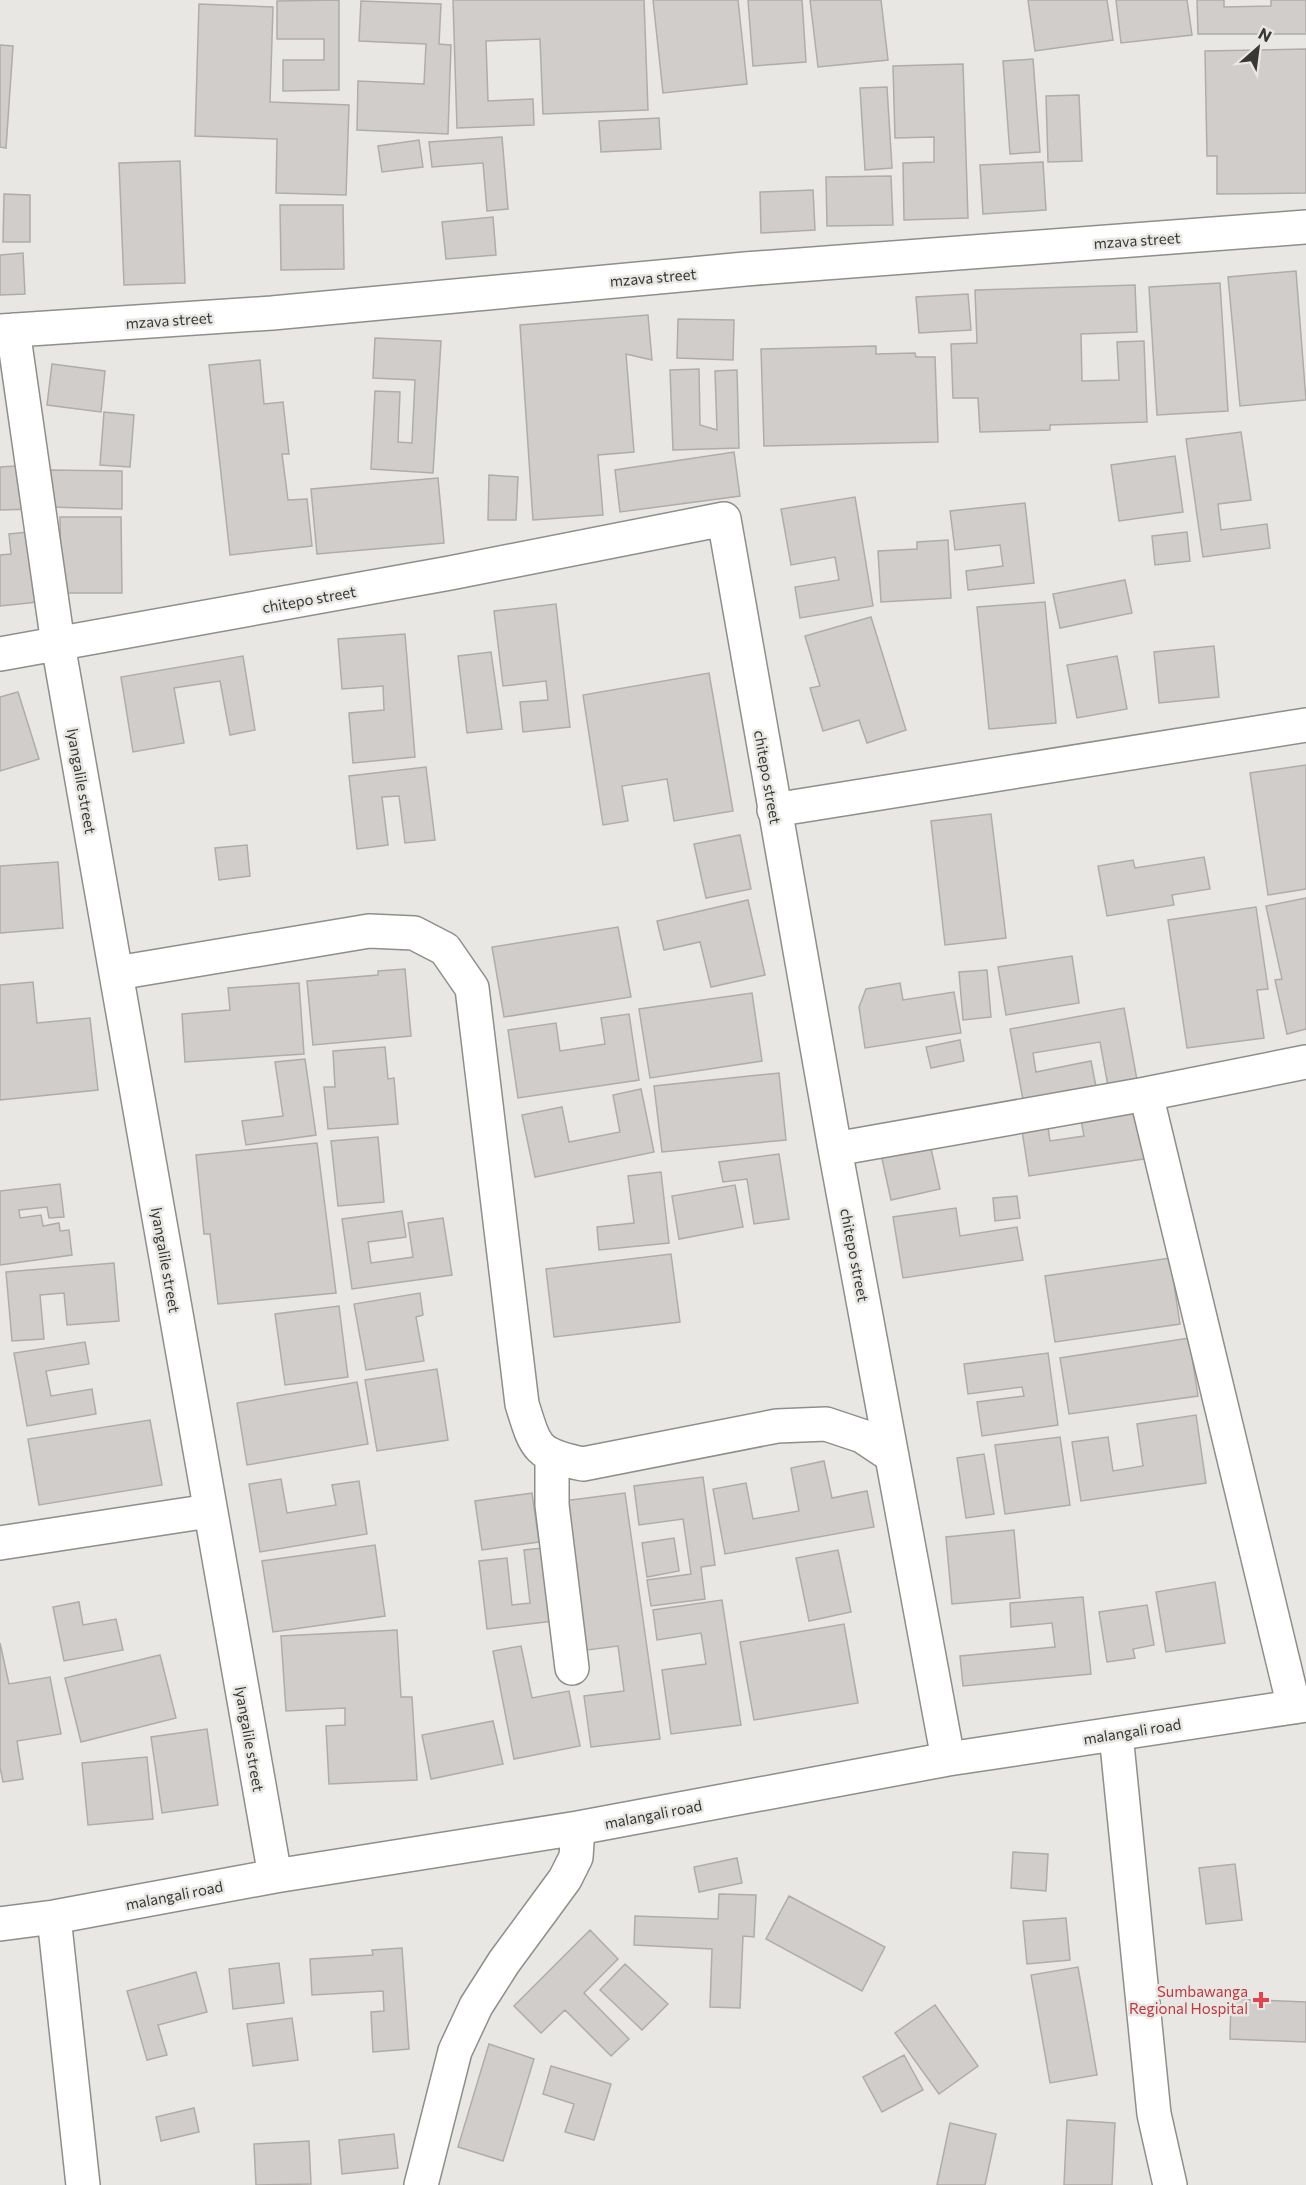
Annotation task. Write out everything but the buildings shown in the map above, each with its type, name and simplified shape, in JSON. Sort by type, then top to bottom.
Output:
[{"type":"street","name":"mzava street","points":[[7,331],[272,313],[745,269],[1306,227]]},
{"type":"street","name":"lyangalile street","points":[[7,331],[57,644],[275,1876]]},
{"type":"street","name":"chitepo street","points":[[0,654],[450,573],[735,514],[774,810],[948,1759]]},
{"type":"street","points":[[774,810],[1306,725]]},
{"type":"street","points":[[117,973],[369,931],[414,933],[445,949],[472,988],[522,1404],[534,1442],[552,1457],[584,1464],[777,1426],[826,1424],[862,1436],[892,1456]]},
{"type":"street","points":[[835,1149],[1146,1094],[1306,1062]]},
{"type":"street","points":[[1146,1094],[1300,1706]]},
{"type":"street","points":[[552,1457],[552,1505],[572,1668]]},
{"type":"street","points":[[0,1543],[210,1511]]},
{"type":"street","name":"malangali road","points":[[0,1923],[54,1917],[275,1876],[578,1828],[948,1759],[1300,1706]]},
{"type":"street","points":[[1116,1734],[1154,2114],[1170,2185]]},
{"type":"street","points":[[421,2185],[455,2051],[476,2006],[504,1962],[565,1879],[576,1857],[578,1828]]},
{"type":"street","points":[[54,1917],[83,2185]]},
{"type":"place","name":"Sumbawanga Regional Hospital","points":[[1261,2000]]}]
